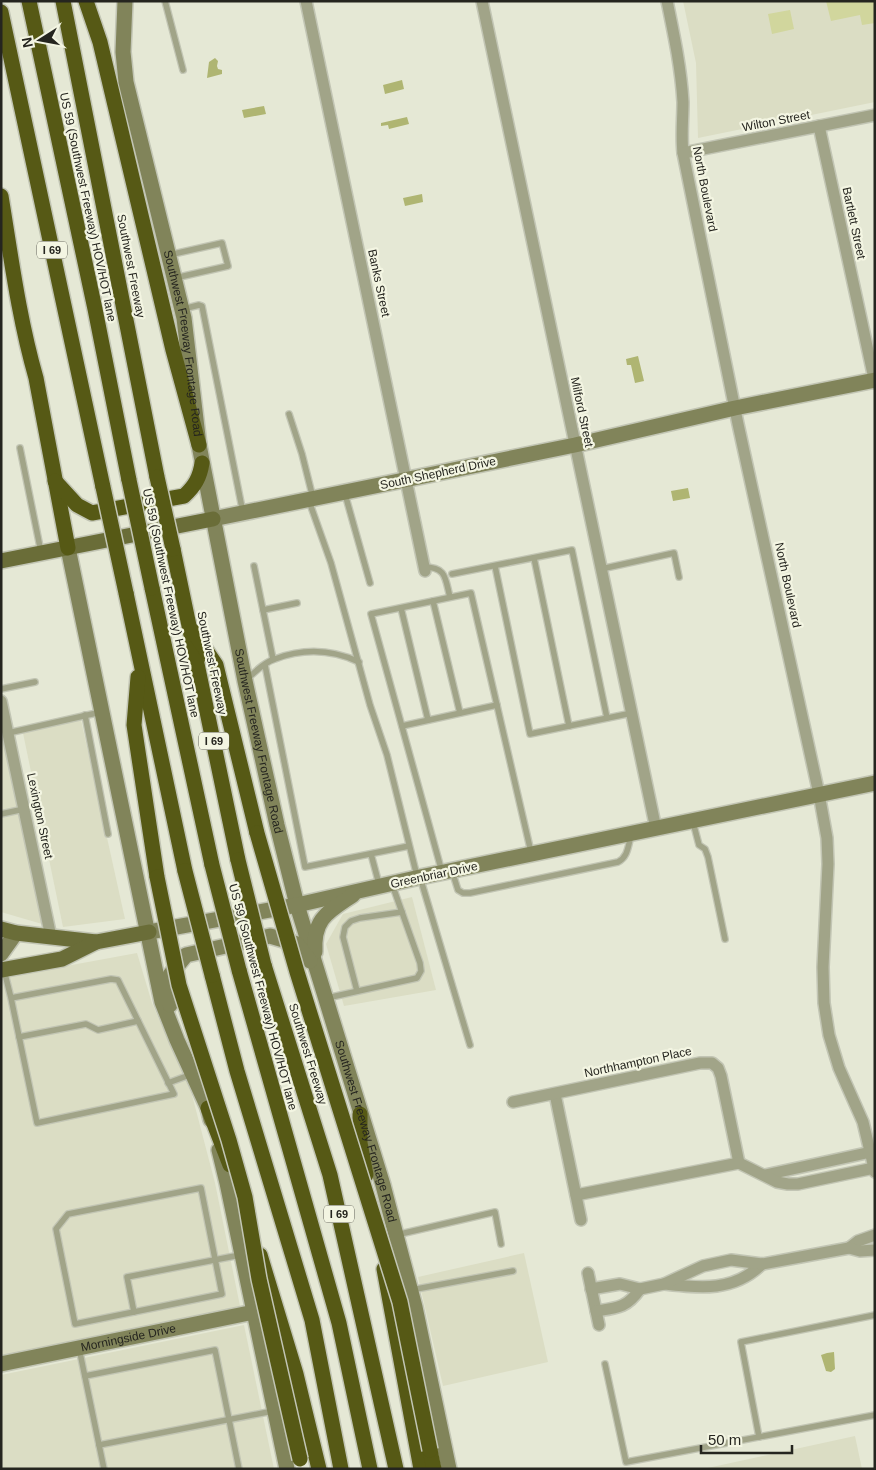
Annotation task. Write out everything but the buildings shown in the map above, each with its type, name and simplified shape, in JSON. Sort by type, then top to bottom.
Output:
[{"type":"highway","name":"US 59 (Southwest Freeway) HOV/HOT lane","points":[[29,1],[212,865],[239,970],[339,1323],[370,1469]]},
{"type":"highway","name":"Southwest Freeway","points":[[63,1],[157,477],[238,860],[264,965],[330,1174],[396,1469]]},
{"type":"highway","points":[[86,1],[100,42],[173,350],[199,445]]},
{"type":"highway","name":"I 69","points":[[1,12],[185,871],[237,1071],[312,1320],[341,1469]]},
{"type":"highway","points":[[1,196],[14,274],[68,548]]},
{"type":"highway","points":[[55,481],[77,505],[92,514],[184,496],[194,486],[201,474],[202,462]]},
{"type":"highway","points":[[188,623],[216,665],[257,833],[296,972],[400,1302],[434,1469]]},
{"type":"highway","points":[[139,660],[134,725],[157,877],[179,985],[229,1140],[245,1197],[259,1279],[301,1464]]},
{"type":"highway","points":[[208,1108],[241,1191],[296,1374],[319,1469]]},
{"type":"highway","points":[[360,1114],[360,1143],[421,1469]]},
{"type":"main road","name":"Southwest Freeway Frontage Road","points":[[125,1],[122,52],[126,82],[182,310],[202,462],[245,680],[277,825],[324,998],[383,1185],[411,1290],[449,1469]]},
{"type":"main road","name":"South Shepherd Drive","points":[[1,561],[575,445],[735,408],[875,381]]},
{"type":"main road","points":[[68,548],[162,1002],[208,1108],[227,1183],[287,1469]]},
{"type":"main road","name":"Greenbriar Drive","points":[[1,954],[8,931],[96,942],[297,904],[875,783]]},
{"type":"main road","points":[[316,969],[314,944],[317,927],[326,913],[361,890]]},
{"type":"main road","points":[[177,1040],[170,1004],[170,975],[186,955],[270,936],[297,944],[316,969]]},
{"type":"main road","points":[[2,970],[62,959],[96,942]]},
{"type":"main road","name":"Morningside Drive","points":[[1,1364],[254,1312]]},
{"type":"street","name":"Banks Street","points":[[306,1],[425,569]]},
{"type":"street","name":"Milford Street","points":[[482,1],[656,829]]},
{"type":"street","name":"North Boulevard","points":[[667,1],[680,70],[683,104],[681,140],[683,153],[735,408],[820,794],[827,838],[828,864],[823,967],[824,1004],[839,1068],[863,1122],[874,1170]]},
{"type":"street","name":"Wilton Street","points":[[683,153],[875,115]]},
{"type":"street","name":"Bartlett Street","points":[[819,126],[875,381]]},
{"type":"street","name":"Lexington Street","points":[[2,706],[51,936]]},
{"type":"street","name":"Northhampton Place","points":[[513,1102],[700,1063],[712,1063],[718,1068],[721,1076],[739,1163]]},
{"type":"street","points":[[554,1094],[581,1220]]},
{"type":"street","points":[[765,1175],[871,1152]]},
{"type":"street","points":[[819,1162],[822,1179]]},
{"type":"street","points":[[576,1195],[739,1163],[777,1182],[788,1184],[798,1184],[874,1170]]},
{"type":"street","points":[[849,1248],[858,1241],[875,1235]]},
{"type":"street","points":[[591,1289],[620,1284],[640,1289],[664,1284],[703,1266],[731,1260],[762,1264],[849,1248],[860,1251],[875,1250]]},
{"type":"street","points":[[664,1284],[704,1288],[737,1282],[746,1278],[762,1264]]},
{"type":"street","points":[[588,1273],[598,1325]]},
{"type":"street","points":[[596,1311],[617,1308],[627,1304],[640,1289]]},
{"type":"lane","points":[[165,1],[183,70]]},
{"type":"lane","points":[[169,255],[222,243],[228,266],[174,278]]},
{"type":"lane","points":[[182,310],[199,305],[202,306],[243,513]]},
{"type":"lane","points":[[289,414],[311,498],[387,755],[409,846],[470,1045]]},
{"type":"lane","points":[[20,448],[33,523],[42,554]]},
{"type":"lane","points":[[344,492],[370,583]]},
{"type":"lane","points":[[452,574],[572,550],[607,718]]},
{"type":"lane","points":[[602,569],[674,553],[679,577]]},
{"type":"lane","points":[[534,558],[569,726]]},
{"type":"lane","points":[[254,566],[273,659]]},
{"type":"lane","points":[[495,566],[530,734],[632,713]]},
{"type":"lane","points":[[425,569],[435,567],[440,570],[444,575],[450,598]]},
{"type":"lane","points":[[532,854],[471,593],[371,614],[402,726],[447,872],[458,890],[463,893],[470,893],[618,862],[627,854],[631,834]]},
{"type":"lane","points":[[433,601],[460,713]]},
{"type":"lane","points":[[263,610],[297,603]]},
{"type":"lane","points":[[401,608],[428,720]]},
{"type":"lane","points":[[245,680],[273,659],[314,650],[342,654],[359,662]]},
{"type":"lane","points":[[265,665],[306,867],[409,846]]},
{"type":"lane","points":[[1,689],[36,682]]},
{"type":"lane","points":[[402,726],[497,704]]},
{"type":"lane","points":[[8,732],[102,712]]},
{"type":"lane","points":[[85,716],[108,834]]},
{"type":"lane","points":[[1,814],[24,809]]},
{"type":"lane","points":[[693,821],[699,845],[705,849],[708,857],[725,939]]},
{"type":"lane","points":[[324,998],[417,978],[421,972],[402,912],[385,885],[371,854]]},
{"type":"lane","points":[[357,991],[343,937],[345,927],[351,921],[360,918],[402,912]]},
{"type":"lane","points":[[2,970],[11,998],[37,1123],[174,1094],[118,980],[111,978],[11,998]]},
{"type":"lane","points":[[19,1037],[86,1024],[98,1030],[138,1021]]},
{"type":"lane","points":[[168,1082],[192,1074]]},
{"type":"lane","points":[[201,1188],[215,1260],[222,1294],[75,1324],[56,1229],[68,1214],[201,1188]]},
{"type":"lane","points":[[396,1235],[495,1212],[501,1244]]},
{"type":"lane","points":[[134,1312],[127,1277],[242,1255]]},
{"type":"lane","points":[[411,1290],[513,1271]]},
{"type":"lane","points":[[759,1437],[740,1342],[875,1314]]},
{"type":"lane","points":[[79,1348],[104,1469]]},
{"type":"lane","points":[[85,1376],[215,1350],[239,1469]]},
{"type":"lane","points":[[606,1364],[626,1462],[875,1415]]},
{"type":"lane","points":[[99,1445],[275,1411]]},
{"type":"shaded area","points":[[683,1],[875,1],[875,102],[698,138],[696,63]]},
{"type":"shaded area","points":[[826,1],[875,1],[875,23],[862,25],[860,15],[831,21]]},
{"type":"shaded area","points":[[790,10],[794,29],[772,34],[768,14]]},
{"type":"shaded area","points":[[215,58],[218,61],[218,69],[222,70],[222,74],[207,78],[209,62]]},
{"type":"shaded area","points":[[402,80],[404,89],[385,94],[383,85]]},
{"type":"shaded area","points":[[264,106],[266,114],[244,118],[242,110]]},
{"type":"shaded area","points":[[407,117],[409,124],[389,129],[388,125],[381,126],[381,123]]},
{"type":"shaded area","points":[[422,194],[423,202],[405,206],[403,198]]},
{"type":"shaded area","points":[[638,356],[644,381],[635,383],[631,365],[627,365],[626,359]]},
{"type":"shaded area","points":[[688,488],[690,498],[673,501],[671,491]]},
{"type":"shaded area","points":[[81,720],[125,919],[63,927],[23,733]]},
{"type":"shaded area","points":[[1,722],[42,924],[1,912]]},
{"type":"shaded area","points":[[412,897],[436,990],[344,1006],[326,944],[343,914]]},
{"type":"shaded area","points":[[137,953],[152,1003],[192,1095],[215,1183],[241,1311],[1,1359],[1,978]]},
{"type":"shaded area","points":[[524,1253],[548,1362],[443,1386],[418,1277]]},
{"type":"shaded area","points":[[244,1325],[274,1469],[1,1469],[1,1375]]},
{"type":"shaded area","points":[[834,1352],[835,1369],[831,1372],[826,1371],[821,1355]]},
{"type":"shaded area","points":[[855,1436],[862,1469],[703,1469]]}]
